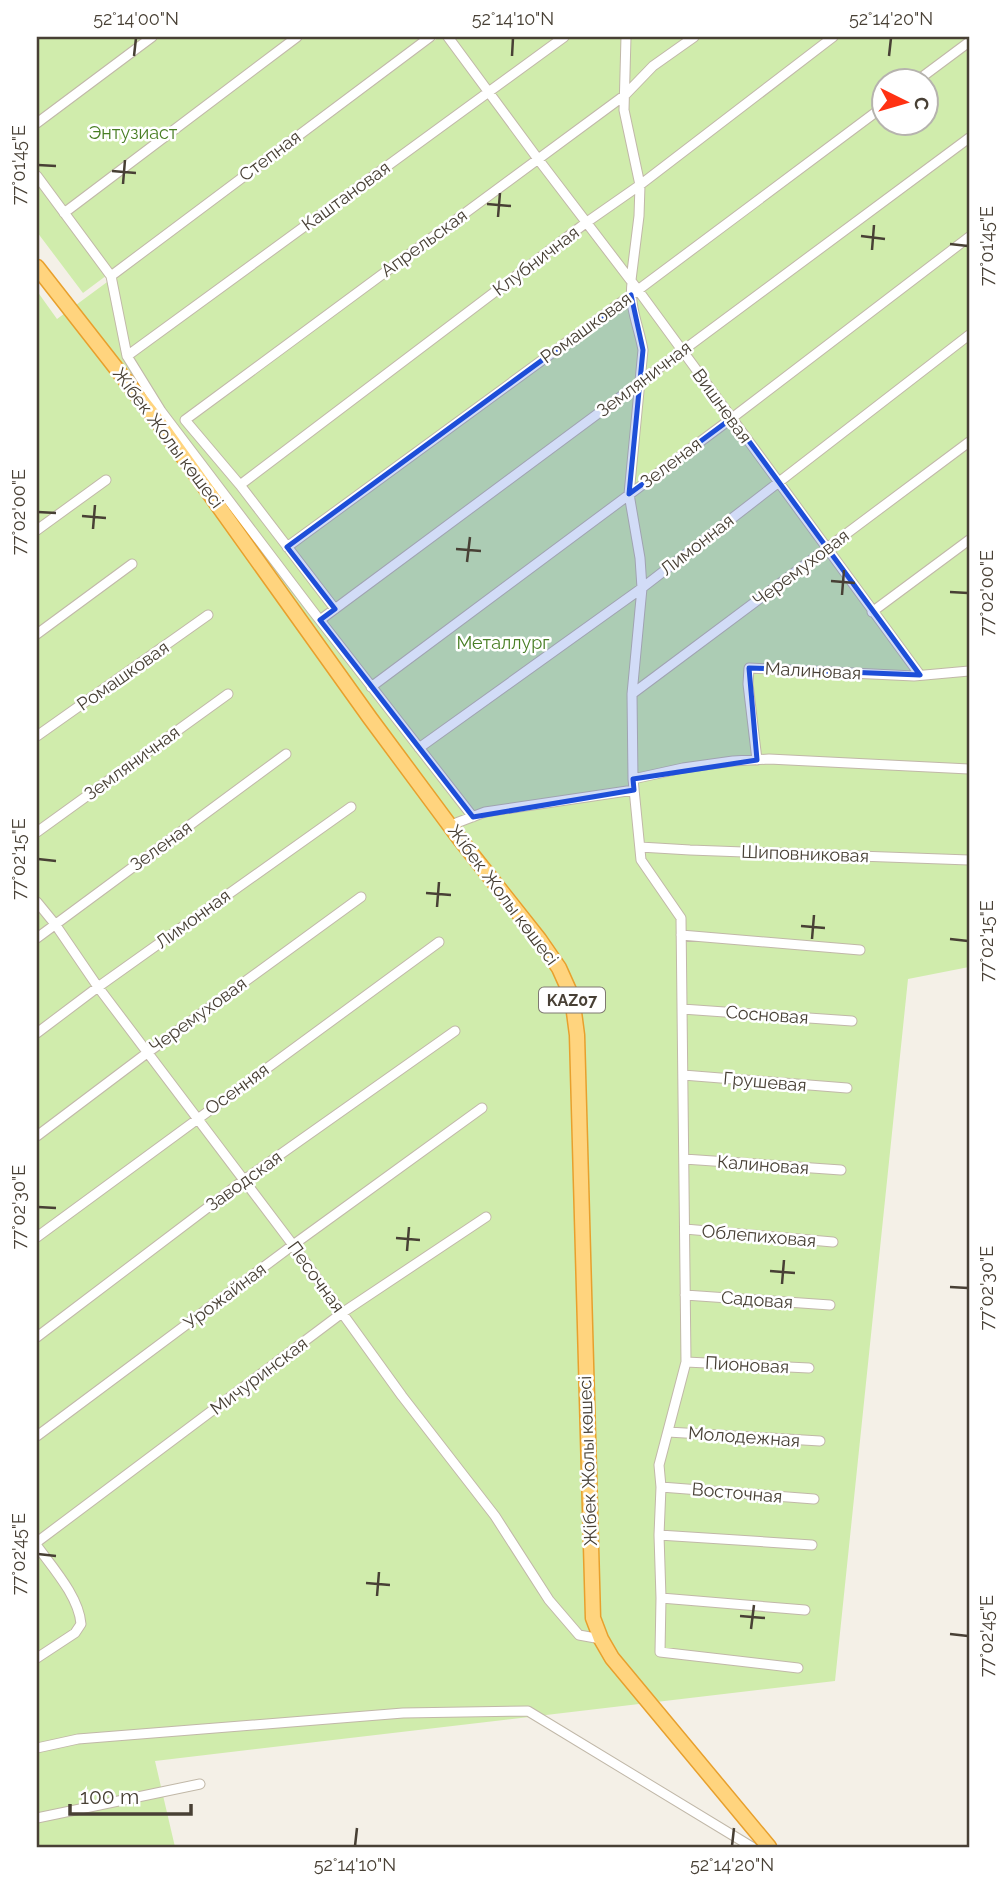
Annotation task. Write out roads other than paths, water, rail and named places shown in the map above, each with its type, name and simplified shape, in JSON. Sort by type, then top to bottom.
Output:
[{"type":"highway","name":"Жібек Жолы көшесі","points":[[37,267],[159,423],[370,718],[559,968],[572,998],[577,1049],[593,1619],[612,1657],[769,1847]]},
{"type":"street","points":[[37,123],[152,37]]},
{"type":"street","points":[[64,213],[297,37]]},
{"type":"street","name":"Степная","points":[[111,276],[430,37]]},
{"type":"street","name":"Вишневая","points":[[448,37],[920,675]]},
{"type":"street","name":"Каштановая","points":[[127,356],[564,37]]},
{"type":"street","points":[[626,37],[624,110],[640,185],[632,310],[643,351],[629,494],[640,558],[642,588],[632,694],[633,779],[641,860],[681,918],[686,1362],[659,1465],[660,1652],[798,1668]]},
{"type":"street","name":"Апрельская","points":[[240,485],[185,420],[625,95],[653,66],[694,37]]},
{"type":"street","name":"Клубничная","points":[[240,485],[833,37]]},
{"type":"street","points":[[937,66],[969,42]]},
{"type":"street","name":"Ромашковая","points":[[287,547],[633,287],[870,116]]},
{"type":"street","name":"Земляничная","points":[[320,620],[969,138]]},
{"type":"street","points":[[37,176],[111,276],[127,356],[161,411],[472,817]]},
{"type":"street","name":"Зеленая","points":[[371,687],[732,418],[969,237]]},
{"type":"street","name":"Лимонная","points":[[419,748],[642,588],[969,335]]},
{"type":"street","name":"Черемуховая","points":[[632,694],[969,442]]},
{"type":"street","points":[[37,530],[106,480]]},
{"type":"street","points":[[240,485],[335,609]]},
{"type":"street","points":[[872,612],[969,540]]},
{"type":"street","points":[[37,634],[132,564]]},
{"type":"street","name":"Ромашковая","points":[[37,736],[208,615]]},
{"type":"street","name":"Малиновая","points":[[757,760],[748,684],[749,668],[920,675],[969,671]]},
{"type":"street","name":"Земляничная","points":[[37,832],[228,694]]},
{"type":"street","name":"Зеленая","points":[[37,938],[286,754]]},
{"type":"street","points":[[633,779],[683,768],[757,760],[969,769]]},
{"type":"street","points":[[451,825],[485,812],[634,790]]},
{"type":"street","name":"Лимонная","points":[[37,1033],[351,807]]},
{"type":"street","name":"Шиповниковая","points":[[640,847],[969,860]]},
{"type":"street","name":"Черемуховая","points":[[37,1136],[361,897]]},
{"type":"street","name":"Песочная","points":[[37,902],[402,1396],[495,1516],[549,1600],[579,1635],[601,1639]]},
{"type":"street","points":[[681,935],[860,950]]},
{"type":"street","name":"Осенняя","points":[[37,1237],[439,942]]},
{"type":"street","name":"Сосновая","points":[[682,1009],[852,1021]]},
{"type":"street","name":"Заводская","points":[[37,1337],[244,1180],[455,1031]]},
{"type":"street","name":"Грушевая","points":[[684,1075],[847,1088]]},
{"type":"street","name":"Урожайная","points":[[37,1436],[482,1108]]},
{"type":"street","name":"Калиновая","points":[[684,1159],[841,1170]]},
{"type":"street","name":"Мичуринская","points":[[37,1544],[342,1313],[486,1217]]},
{"type":"street","name":"Облепиховая","points":[[685,1229],[833,1242]]},
{"type":"street","name":"Садовая","points":[[685,1295],[830,1305]]},
{"type":"street","name":"Пионовая","points":[[686,1362],[809,1368]]},
{"type":"street","name":"Молодежная","points":[[668,1432],[820,1441]]},
{"type":"street","name":"Восточная","points":[[661,1487],[814,1500]]},
{"type":"street","points":[[659,1535],[812,1545]]},
{"type":"street","points":[[37,1544],[62,1580],[80,1614],[81,1624],[75,1633],[37,1658]]},
{"type":"street","points":[[661,1598],[805,1610]]},
{"type":"street","points":[[37,1748],[78,1739],[403,1713],[528,1711],[752,1847]]},
{"type":"street","points":[[37,1818],[200,1784]]},
{"type":"park label","name":"Энтузиаст","points":[[133,133]]},
{"type":"park label","name":"Металлург","points":[[503,643]]}]
